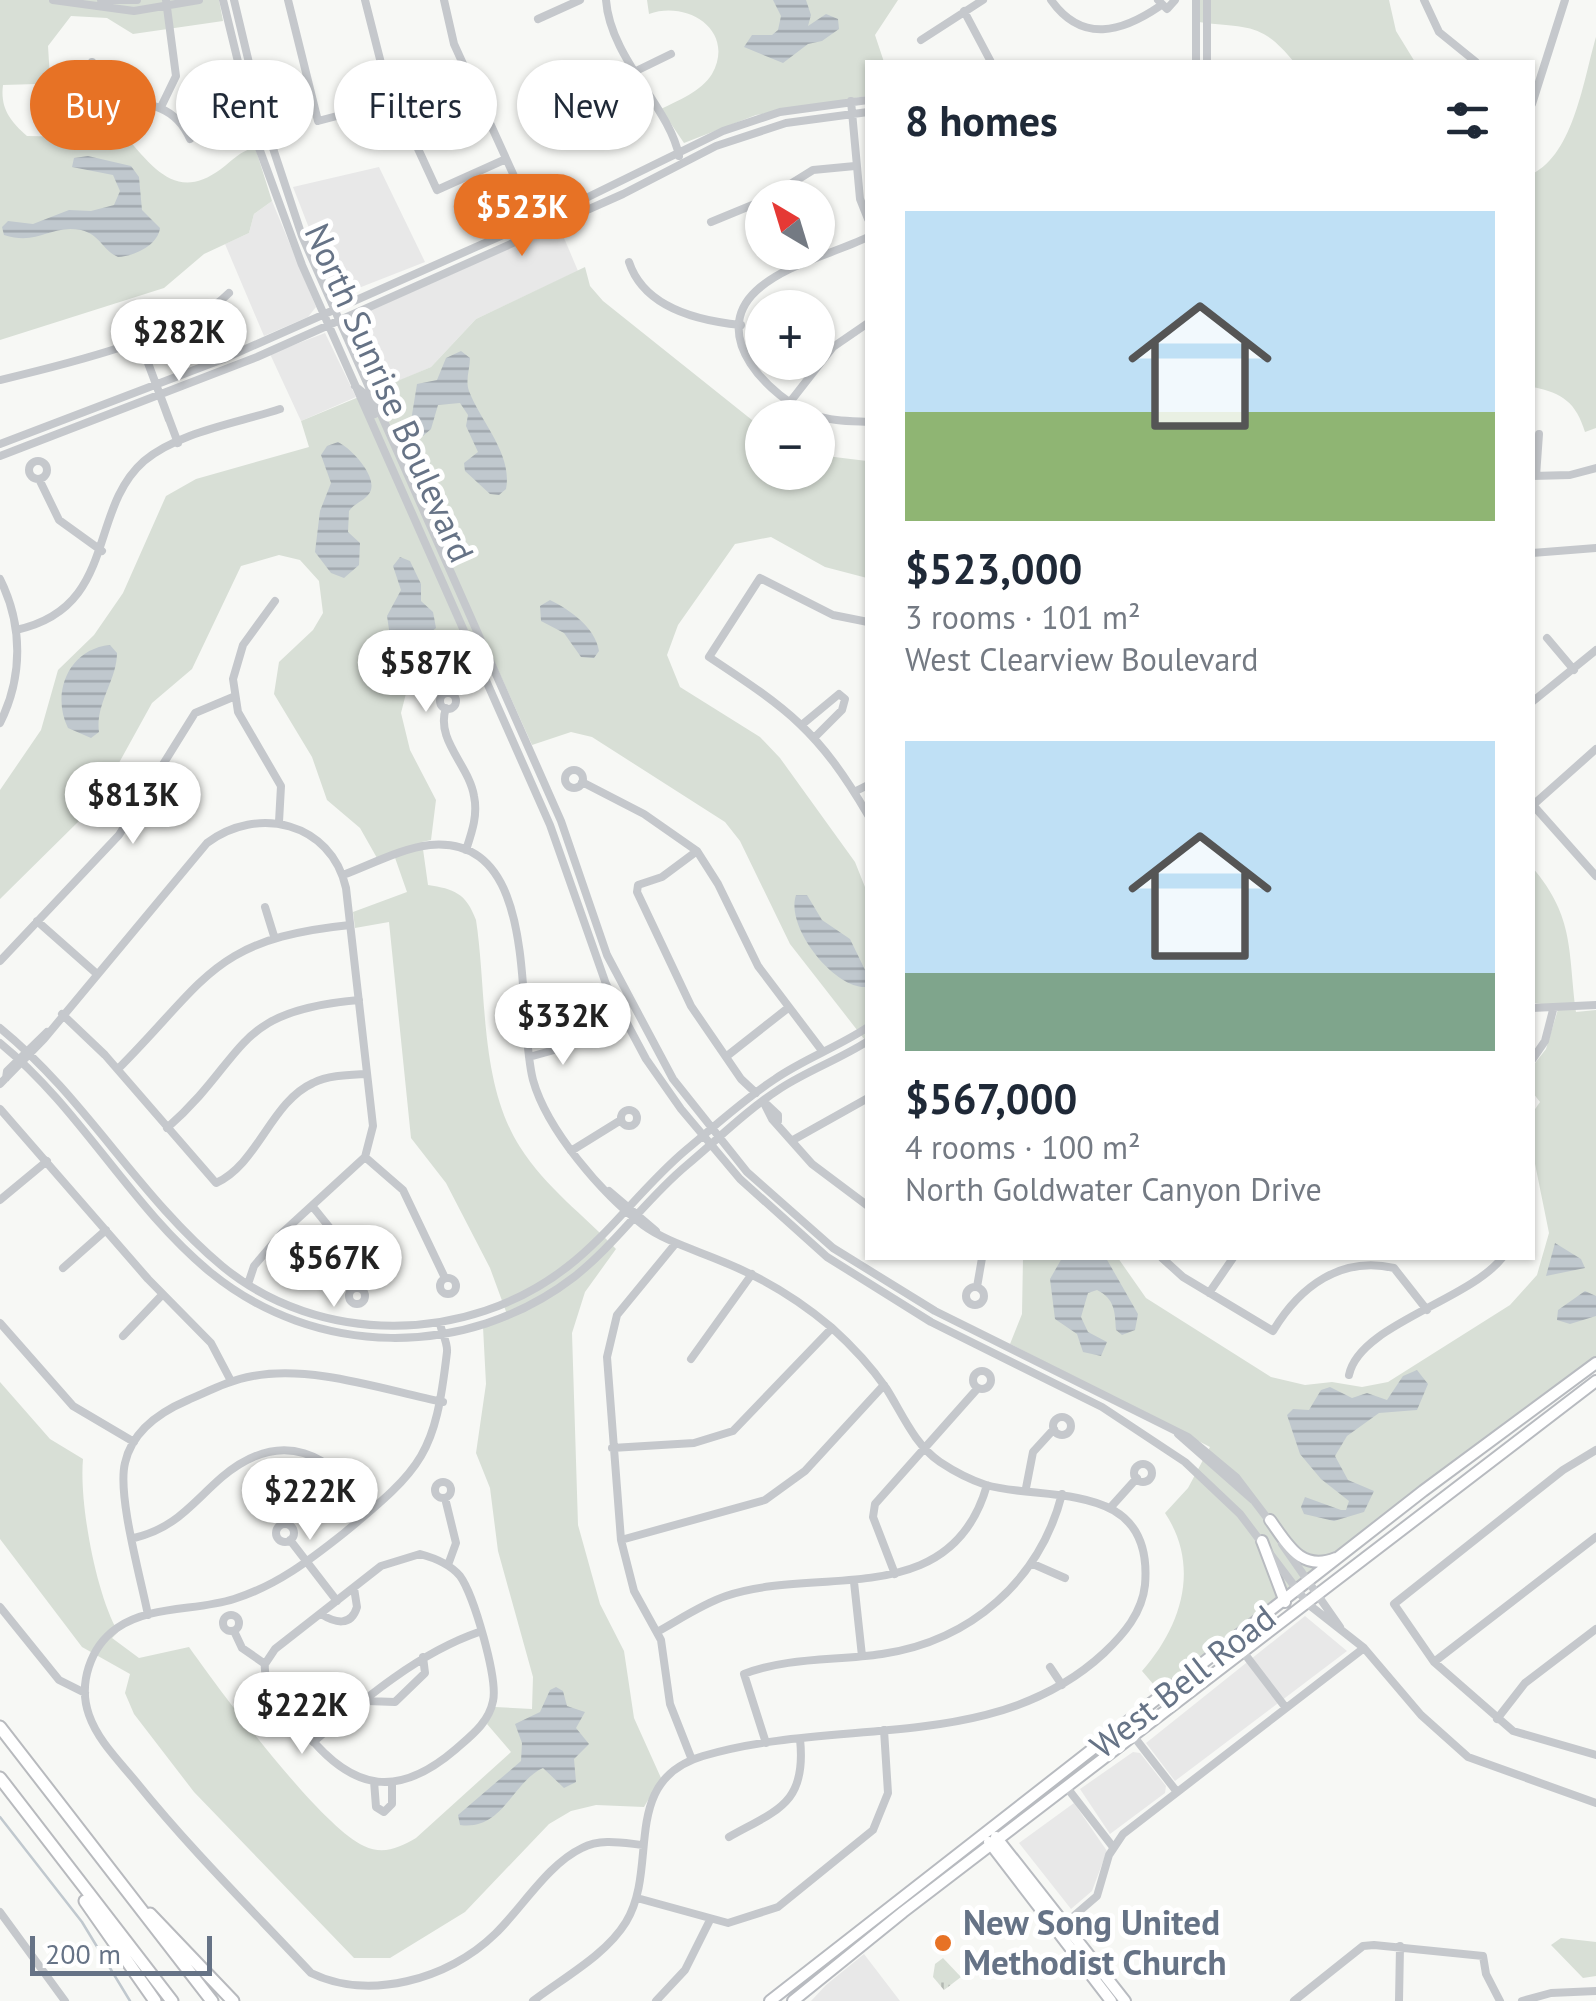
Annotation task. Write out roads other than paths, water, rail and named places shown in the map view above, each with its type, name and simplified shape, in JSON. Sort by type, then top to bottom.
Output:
[{"type":"highway","points":[[0,1726],[212,2001]]},
{"type":"highway","points":[[0,1778],[22,1817],[155,2001]]},
{"type":"highway","points":[[0,1778],[172,2001]]},
{"type":"highway","points":[[134,1902],[163,1924],[233,2001]]},
{"type":"main road","name":"West Bell Road","points":[[770,2001],[1433,1484],[1596,1363]]},
{"type":"main road","name":"West Bell Road","points":[[794,2001],[994,1842],[1244,1654],[1423,1510],[1596,1381]]},
{"type":"main road","points":[[1270,1520],[1305,1561],[1318,1563],[1350,1552]]},
{"type":"main road","points":[[1262,1541],[1285,1602]]},
{"type":"main road","points":[[1135,1738],[1134,1728],[1174,1689]]},
{"type":"main road","points":[[1085,1776],[1124,1738],[1121,1730]]},
{"type":"main road","points":[[986,1831],[1125,2001]]},
{"type":"main road","points":[[1061,1927],[1112,2001]]},
{"type":"main road","points":[[848,1937],[857,1948]]},
{"type":"street","points":[[53,0],[104,10],[199,0]]},
{"type":"street","points":[[101,0],[138,0]]},
{"type":"street","name":"North Sunrise Boulevard","points":[[222,0],[248,112],[280,210],[355,386],[366,395]]},
{"type":"street","name":"North Sunrise Boulevard","points":[[234,0],[256,97],[291,208],[366,395],[554,804],[614,972],[658,1056],[706,1134]]},
{"type":"street","points":[[288,0],[318,121],[334,117]]},
{"type":"street","points":[[365,0],[378,60]]},
{"type":"street","points":[[444,0],[454,44],[539,231]]},
{"type":"street","points":[[538,19],[580,0]]},
{"type":"street","points":[[606,0],[610,25],[628,60]]},
{"type":"street","points":[[921,40],[983,0]]},
{"type":"street","points":[[1051,0],[1075,24],[1106,32],[1132,25],[1159,3],[1170,8],[1175,0]]},
{"type":"street","points":[[1196,0],[1196,60]]},
{"type":"street","points":[[1207,0],[1207,60]]},
{"type":"street","points":[[1424,0],[1438,32],[1473,60]]},
{"type":"street","points":[[1536,79],[1565,0]]},
{"type":"street","points":[[161,107],[176,76],[166,3]]},
{"type":"street","points":[[964,12],[990,60]]},
{"type":"street","points":[[654,62],[671,54]]},
{"type":"street","points":[[0,444],[156,386],[324,315],[699,142],[780,112],[865,100]]},
{"type":"street","points":[[851,102],[856,166],[864,198]]},
{"type":"street","points":[[156,106],[176,117]]},
{"type":"street","points":[[654,108],[682,162]]},
{"type":"street","points":[[0,456],[160,397],[338,321],[704,152],[786,123],[865,112]]},
{"type":"street","points":[[418,150],[437,190],[506,159]]},
{"type":"street","points":[[796,180],[813,170],[856,166]]},
{"type":"street","points":[[280,210],[291,208]]},
{"type":"street","points":[[711,222],[745,208]]},
{"type":"street","points":[[788,400],[748,364],[741,325],[752,294],[769,281],[865,238]]},
{"type":"street","points":[[629,262],[650,291],[682,314],[741,325]]},
{"type":"street","points":[[0,380],[139,338],[210,310],[230,293]]},
{"type":"street","points":[[792,400],[833,347],[865,325]]},
{"type":"street","points":[[139,338],[178,443]]},
{"type":"street","points":[[16,630],[47,622],[67,606],[102,551],[135,470],[155,453],[280,410]]},
{"type":"street","name":"North Sunrise Boulevard","points":[[377,418],[550,825],[606,984],[646,1060],[775,1214],[866,1283],[931,1322],[1102,1407],[1192,1468],[1305,1587]]},
{"type":"street","points":[[835,420],[865,422]]},
{"type":"street","points":[[1535,468],[1539,434]]},
{"type":"street","points":[[1535,476],[1596,468]]},
{"type":"street","points":[[39,479],[48,506],[68,530],[102,551]]},
{"type":"street","points":[[1535,552],[1596,548]]},
{"type":"street","points":[[865,621],[833,615],[760,578],[709,657],[804,723],[865,810]]},
{"type":"street","points":[[0,723],[17,672],[16,630],[1,585]]},
{"type":"street","points":[[275,601],[235,664],[234,698],[244,723],[278,777],[279,822]]},
{"type":"street","points":[[1548,638],[1574,670]]},
{"type":"street","points":[[1535,700],[1596,650]]},
{"type":"street","points":[[804,723],[831,698],[839,694],[845,699],[842,710],[816,736]]},
{"type":"street","points":[[0,960],[119,835],[195,713],[234,698]]},
{"type":"street","points":[[446,708],[444,729],[475,797],[475,820],[466,850]]},
{"type":"street","points":[[1535,803],[1596,749]]},
{"type":"street","points":[[582,782],[644,814],[696,851],[718,884],[758,966],[809,1034],[808,1039],[830,1062]]},
{"type":"street","points":[[854,792],[865,786]]},
{"type":"street","points":[[1535,807],[1596,876]]},
{"type":"street","points":[[3,1081],[208,843],[242,824],[279,822],[313,837],[343,875],[373,1126],[365,1157],[282,1233],[248,1276],[241,1295]]},
{"type":"street","points":[[343,875],[431,845],[466,850],[490,865],[507,888],[514,911],[529,1057],[544,1110],[571,1152],[656,1231],[752,1274],[795,1299],[832,1328],[884,1385],[926,1450],[987,1485],[1062,1494],[1110,1508],[1140,1546],[1145,1568],[1141,1602],[1130,1625],[1111,1646],[1062,1685],[986,1718],[766,1743],[692,1760],[668,1778],[651,1801],[637,1898],[630,1917],[610,1942],[533,2001]]},
{"type":"street","points":[[696,851],[671,871],[638,885],[643,907],[690,1006],[756,1093]]},
{"type":"street","points":[[265,907],[274,936]]},
{"type":"street","points":[[37,921],[97,974]]},
{"type":"street","points":[[118,1069],[204,975],[236,953],[274,936],[350,925]]},
{"type":"street","points":[[167,1128],[236,1047],[272,1019],[296,1008],[359,1000]]},
{"type":"street","points":[[1535,1008],[1596,1005]]},
{"type":"street","points":[[727,1056],[788,1008]]},
{"type":"street","points":[[1535,1055],[1545,1040],[1553,1010]]},
{"type":"street","points":[[62,1014],[118,1069],[216,1183],[244,1158],[302,1090],[322,1080],[367,1074]]},
{"type":"street","points":[[0,1028],[86,1110],[190,1235],[248,1284],[327,1319],[386,1327],[440,1323],[489,1309],[550,1279],[591,1246],[706,1134],[756,1093],[865,1030]]},
{"type":"street","points":[[529,1057],[565,1048],[582,1037]]},
{"type":"street","points":[[0,1043],[21,1060],[196,1260],[241,1295],[290,1320],[324,1331],[386,1339],[442,1334],[486,1324],[558,1288],[600,1255],[636,1215],[763,1102],[865,1044]]},
{"type":"street","points":[[793,1140],[865,1100]]},
{"type":"street","points":[[763,1102],[778,1115],[778,1122],[812,1164],[865,1204]]},
{"type":"street","points":[[0,1109],[162,1295],[211,1343],[231,1382]]},
{"type":"street","points":[[571,1152],[621,1120]]},
{"type":"street","name":"North Sunrise Boulevard","points":[[714,1143],[782,1206],[871,1274],[935,1312],[1176,1430],[1212,1454],[1270,1520],[1313,1600],[1364,1648],[1421,1716],[1468,1757],[1596,1802]]},
{"type":"street","points":[[365,1157],[403,1190],[445,1278]]},
{"type":"street","points":[[0,1200],[47,1162]]},
{"type":"street","points":[[312,1207],[342,1243],[354,1288]]},
{"type":"street","points":[[63,1268],[106,1230]]},
{"type":"street","points":[[676,1243],[611,1327],[607,1357],[621,1540],[634,1591],[657,1632],[666,1660],[670,1704],[692,1760]]},
{"type":"street","points":[[977,1287],[982,1260]]},
{"type":"street","points":[[1164,1260],[1209,1294],[1273,1331],[1284,1312],[1315,1282],[1364,1263],[1394,1268],[1427,1310]]},
{"type":"street","points":[[1209,1294],[1231,1260]]},
{"type":"street","points":[[1349,1374],[1359,1350],[1474,1284],[1500,1260]]},
{"type":"street","points":[[691,1359],[752,1274]]},
{"type":"street","points":[[123,1336],[162,1295]]},
{"type":"street","points":[[0,1323],[73,1406],[134,1442]]},
{"type":"street","points":[[361,1997],[322,1982],[192,1850],[102,1739],[85,1693],[88,1668],[100,1645],[118,1627],[148,1615],[232,1600],[306,1563],[372,1510],[418,1462],[436,1429],[443,1402],[447,1352],[440,1323]]},
{"type":"street","points":[[612,1448],[694,1443],[733,1432],[832,1328]]},
{"type":"street","points":[[148,1615],[123,1486],[125,1463],[134,1442],[154,1417],[231,1382],[256,1375],[302,1375],[443,1402]]},
{"type":"street","points":[[621,1540],[765,1500],[805,1471],[884,1385]]},
{"type":"street","points":[[895,1574],[873,1511],[978,1388]]},
{"type":"street","points":[[1026,1488],[1032,1452],[1054,1429]]},
{"type":"street","points":[[1176,1430],[1257,1502]]},
{"type":"street","points":[[1596,1450],[1563,1470],[1394,1604],[1434,1662],[1513,1732],[1596,1755]]},
{"type":"street","points":[[134,1538],[176,1523],[222,1478],[247,1460],[272,1452],[305,1451],[326,1461],[349,1479],[372,1510]]},
{"type":"street","points":[[1192,1468],[1202,1456]]},
{"type":"street","points":[[1110,1508],[1136,1478]]},
{"type":"street","points":[[657,1632],[728,1595],[895,1574],[943,1550],[963,1532],[987,1485]]},
{"type":"street","points":[[766,1743],[744,1674],[776,1664],[862,1656],[914,1646],[962,1626],[993,1606],[1032,1564],[1056,1518],[1062,1494]]},
{"type":"street","points":[[444,1498],[456,1543],[448,1565]]},
{"type":"street","points":[[1434,1662],[1596,1537]]},
{"type":"street","points":[[290,1540],[338,1601]]},
{"type":"street","points":[[408,1555],[430,1557],[448,1565],[468,1590],[494,1683],[494,1699],[486,1720],[432,1769],[396,1782],[374,1782],[341,1770],[268,1686],[266,1664],[270,1654],[354,1588],[382,1566],[408,1555]]},
{"type":"street","points":[[1032,1564],[1065,1578]]},
{"type":"street","points":[[854,1582],[862,1656]]},
{"type":"street","points":[[321,1614],[347,1621],[358,1607],[354,1588]]},
{"type":"street","points":[[0,1608],[58,1680],[85,1693]]},
{"type":"street","points":[[1497,1719],[1525,1684],[1596,1629]]},
{"type":"street","points":[[234,1631],[242,1648],[266,1664]]},
{"type":"street","points":[[313,1742],[423,1657],[444,1644],[480,1632]]},
{"type":"street","points":[[1061,1927],[1097,1896],[1113,1847],[1177,1792],[1364,1648]]},
{"type":"street","points":[[1244,1654],[1286,1708]]},
{"type":"street","points":[[367,1702],[394,1702],[424,1673],[423,1657]]},
{"type":"street","points":[[1050,1667],[1062,1685]]},
{"type":"street","points":[[637,1898],[710,1920],[738,1922],[778,1908],[873,1830],[888,1793],[884,1730]]},
{"type":"street","points":[[1135,1738],[1177,1792]]},
{"type":"street","points":[[728,1838],[772,1816],[792,1796],[802,1765],[800,1739]]},
{"type":"street","points":[[374,1782],[376,1807],[384,1812],[392,1804],[396,1782]]},
{"type":"street","points":[[1068,1789],[1113,1847]]},
{"type":"street","points":[[378,1998],[410,1989],[487,1942],[578,1850],[603,1842],[643,1845]]},
{"type":"street","points":[[0,1912],[64,2001]]},
{"type":"street","points":[[656,2001],[684,1970],[710,1920]]},
{"type":"street","points":[[1294,2001],[1363,1946],[1400,1946],[1483,1956],[1500,2001]]},
{"type":"street","points":[[1399,2001],[1400,1946]]},
{"type":"street","points":[[1522,2001],[1550,1993],[1596,1991]]},
{"type":"waterway","points":[[0,1817],[82,1922],[130,2001]]},
{"type":"place","name":"New Song United Methodist Church","points":[[943,1943]]}]
